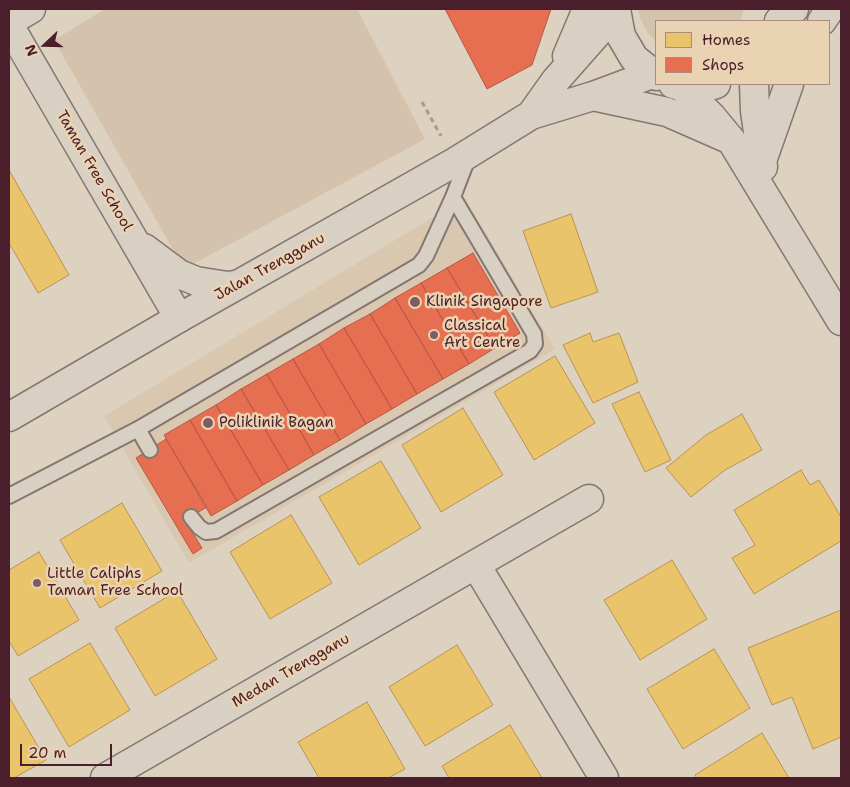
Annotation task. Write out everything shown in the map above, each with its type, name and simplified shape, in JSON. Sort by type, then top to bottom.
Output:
[{"type":"street","name":"Taman Free School","points":[[31,9],[9,23],[179,318]]},
{"type":"street","points":[[556,80],[588,9]]},
{"type":"street","points":[[780,20],[794,9]]},
{"type":"street","points":[[823,20],[830,9]]},
{"type":"street","points":[[616,10],[621,36],[634,58],[655,72]]},
{"type":"street","name":"Jalan Trengganu","points":[[531,114],[556,80],[616,10]]},
{"type":"street","name":"Jalan Trengganu","points":[[9,417],[179,318],[462,159],[531,114],[593,96],[655,82]]},
{"type":"street","points":[[672,85],[712,116],[730,140],[841,321]]},
{"type":"street","points":[[695,85],[707,87],[713,85]]},
{"type":"street","points":[[754,85],[755,111],[769,205]]},
{"type":"street","points":[[762,161],[789,85]]},
{"type":"street","points":[[593,96],[667,112],[730,140]]},
{"type":"street","points":[[133,239],[179,274],[196,281],[237,286]]},
{"type":"street","name":"Medan Trengganu","points":[[105,778],[588,499]]},
{"type":"street","points":[[476,564],[604,778]]},
{"type":"lane","points":[[9,496],[138,428],[419,265],[426,256],[453,197],[462,159]]},
{"type":"lane","points":[[191,517],[206,532],[216,531],[530,351],[535,344],[534,334],[453,197]]},
{"type":"lane","points":[[138,428],[150,450]]},
{"type":"path","points":[[422,102],[462,159]]},
{"type":"shaded area","points":[[105,9],[357,9],[425,139],[184,269],[54,40]]},
{"type":"shaded area","points":[[638,9],[744,9],[740,20],[655,20],[655,40],[648,33],[640,18]]},
{"type":"shaded area","points":[[465,198],[555,349],[189,563],[104,416]]},
{"type":"building: Homes","points":[[9,170],[69,275],[38,293],[9,243]]},
{"type":"building: Homes","points":[[571,214],[598,292],[551,308],[523,231]]},
{"type":"building: Homes","points":[[590,333],[593,342],[619,333],[638,382],[593,403],[563,345]]},
{"type":"building: Homes","points":[[555,356],[595,423],[534,460],[494,392]]},
{"type":"building: Homes","points":[[639,392],[671,460],[645,472],[612,404]]},
{"type":"building: Homes","points":[[463,408],[503,475],[441,512],[402,445]]},
{"type":"building: Homes","points":[[742,414],[762,450],[725,470],[691,497],[666,468],[706,435]]},
{"type":"building: Homes","points":[[381,461],[421,528],[359,565],[319,497]]},
{"type":"building: Homes","points":[[801,470],[810,485],[819,480],[841,517],[841,541],[754,594],[732,558],[755,545],[734,510]]},
{"type":"building: Homes","points":[[122,503],[162,571],[100,608],[60,540]]},
{"type":"building: Homes","points":[[291,515],[332,583],[270,619],[230,552]]},
{"type":"building: Homes","points":[[39,552],[79,620],[18,656],[9,641],[9,570]]},
{"type":"building: Homes","points":[[672,560],[707,619],[640,660],[604,600]]},
{"type":"building: Homes","points":[[177,591],[217,659],[155,696],[115,628]]},
{"type":"building: Homes","points":[[841,610],[841,737],[813,749],[792,697],[772,705],[748,648]]},
{"type":"building: Homes","points":[[90,643],[130,710],[69,747],[29,679]]},
{"type":"building: Homes","points":[[457,645],[493,705],[425,746],[389,687]]},
{"type":"building: Homes","points":[[714,649],[750,708],[683,749],[647,689]]},
{"type":"building: Homes","points":[[9,697],[46,760],[14,778],[9,778]]},
{"type":"building: Homes","points":[[367,702],[405,769],[388,778],[319,778],[298,742]]},
{"type":"building: Homes","points":[[510,725],[542,778],[449,778],[442,766]]},
{"type":"building: Homes","points":[[762,733],[789,778],[697,778],[695,775]]},
{"type":"building: Shops","points":[[445,9],[551,9],[532,65],[487,89]]},
{"type":"building: Shops","points":[[473,253],[520,333],[495,348],[447,268]]},
{"type":"building: Shops","points":[[447,268],[495,348],[469,364],[421,283]]},
{"type":"building: Shops","points":[[421,283],[469,364],[443,379],[395,298]]},
{"type":"building: Shops","points":[[395,298],[443,379],[417,394],[370,314]]},
{"type":"building: Shops","points":[[370,314],[417,394],[392,409],[344,328]]},
{"type":"building: Shops","points":[[344,328],[392,409],[366,424],[319,344]]},
{"type":"building: Shops","points":[[319,344],[366,424],[340,440],[293,359]]},
{"type":"building: Shops","points":[[293,359],[340,440],[314,455],[267,374]]},
{"type":"building: Shops","points":[[267,374],[314,455],[289,470],[241,389]]},
{"type":"building: Shops","points":[[241,389],[289,470],[263,485],[216,405]]},
{"type":"building: Shops","points":[[216,405],[263,485],[237,501],[190,420]]},
{"type":"building: Shops","points":[[190,420],[237,501],[211,516],[164,435]]},
{"type":"building: Shops","points":[[166,439],[207,507],[185,520],[202,548],[193,554],[136,458]]},
{"type":"place","name":"Klinik Singapore","points":[[415,302]]},
{"type":"place","name":"Classical Art Centre","points":[[434,335]]},
{"type":"place","name":"Poliklinik Bagan","points":[[208,423]]},
{"type":"place","name":"Little Caliphs Taman Free School","points":[[37,583]]}]
